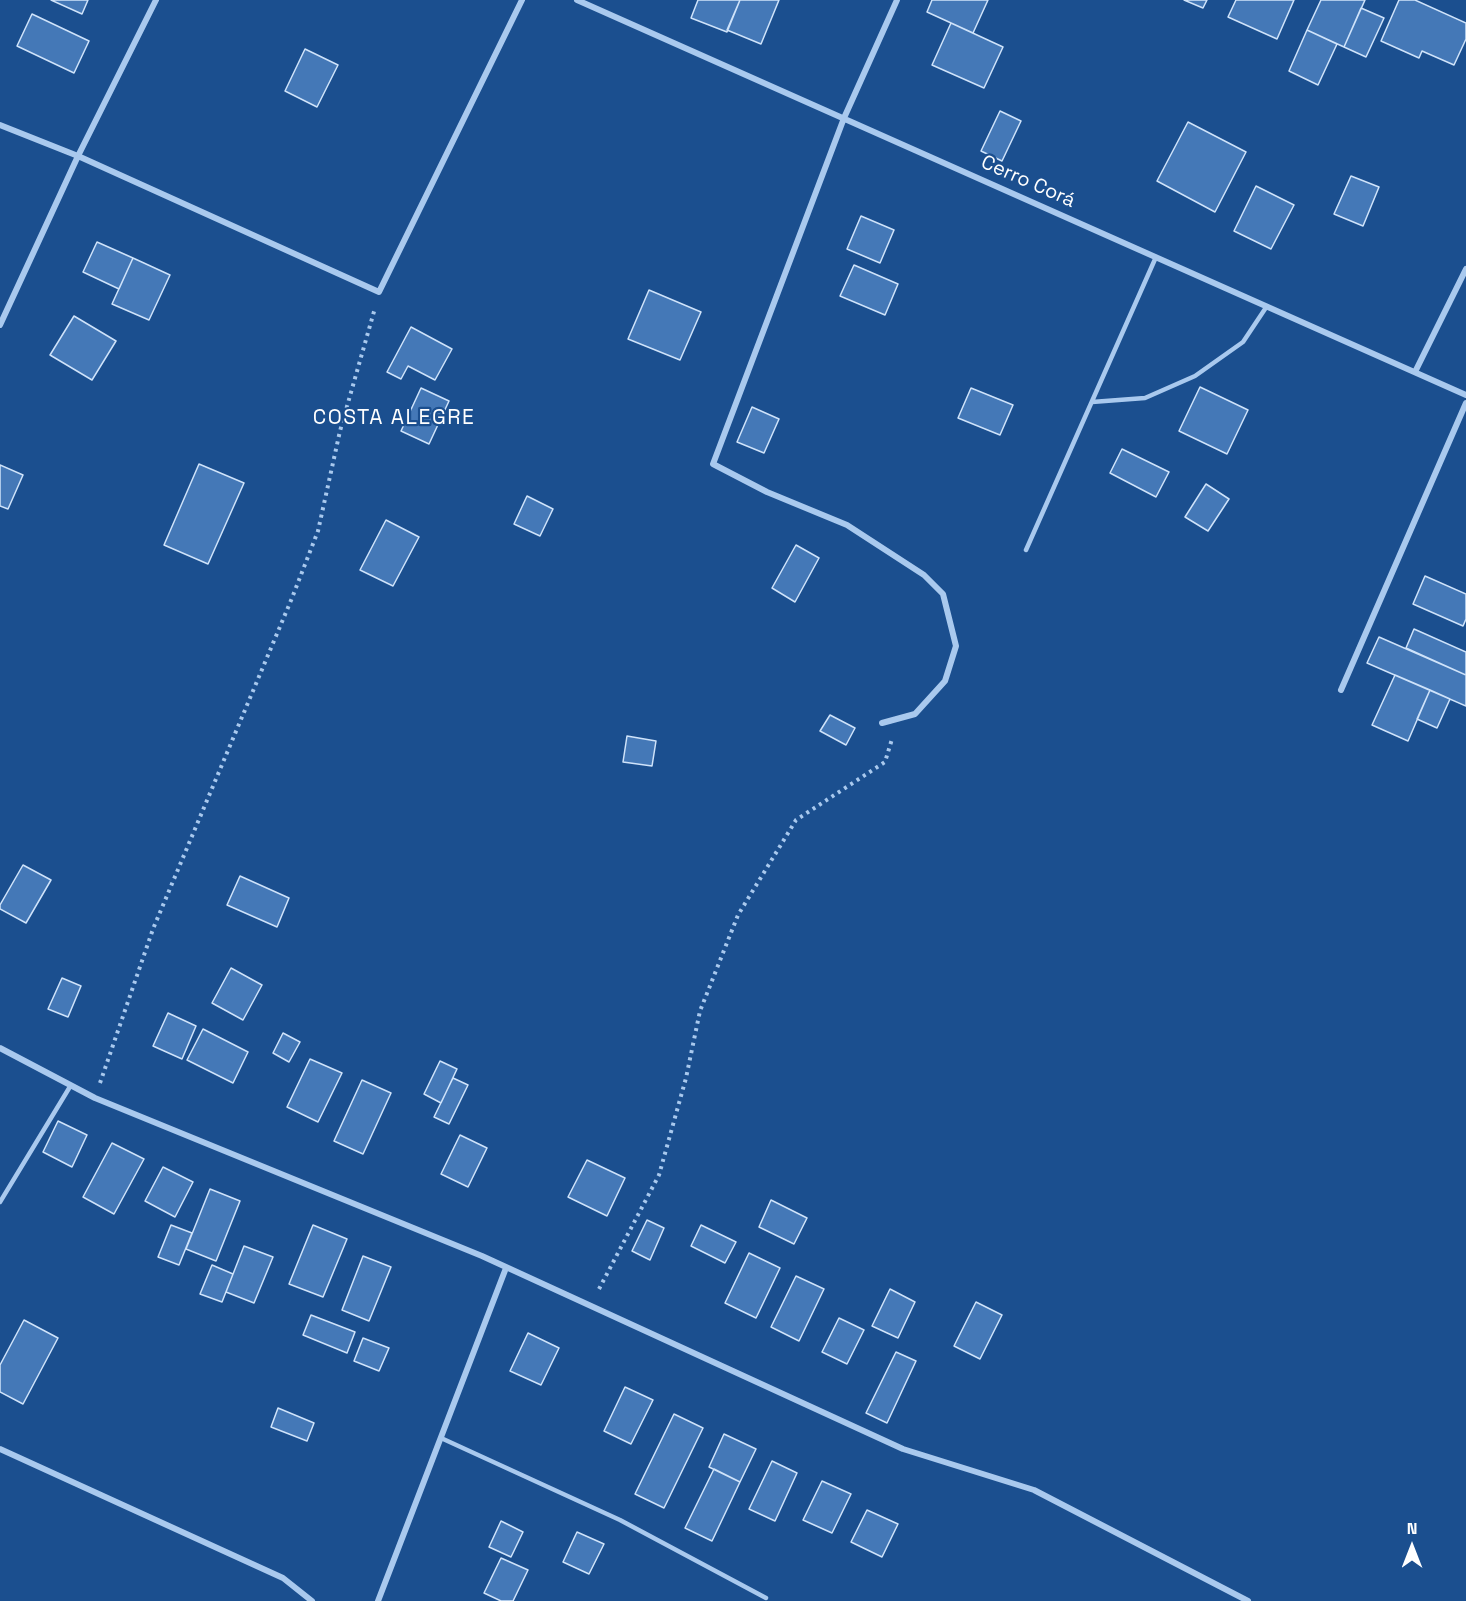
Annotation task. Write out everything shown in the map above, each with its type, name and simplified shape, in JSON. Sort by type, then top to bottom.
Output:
[{"type":"street","points":[[0,325],[78,156],[156,0]]},
{"type":"street","points":[[0,124],[78,156],[380,292],[522,0]]},
{"type":"street","name":"Cerro Corá","points":[[577,0],[1466,395]]},
{"type":"street","points":[[882,723],[915,714],[945,681],[956,646],[943,594],[924,575],[847,525],[767,492],[713,464],[844,118],[897,0]]},
{"type":"street","points":[[1415,372],[1466,269]]},
{"type":"street","points":[[1341,690],[1466,403]]},
{"type":"street","points":[[0,1048],[95,1098],[460,1247],[903,1449],[1034,1490],[1248,1601]]},
{"type":"street","points":[[378,1601],[506,1268]]},
{"type":"street","points":[[0,1449],[283,1578],[312,1601]]},
{"type":"lane","points":[[1026,550],[1156,257]]},
{"type":"lane","points":[[1092,402],[1145,399],[1195,376],[1243,342],[1267,306]]},
{"type":"lane","points":[[0,1202],[71,1085]]},
{"type":"lane","points":[[441,1438],[620,1520],[766,1598]]},
{"type":"path","points":[[95,1098],[153,928],[318,531],[340,431],[380,292]]},
{"type":"path","points":[[590,1306],[659,1175],[686,1078],[700,1011],[738,915],[796,820],[885,762],[892,740],[882,723]]},
{"type":"building","points":[[51,0],[88,0],[82,14]]},
{"type":"building","points":[[698,0],[740,0],[727,32],[691,18]]},
{"type":"building","points":[[740,0],[779,0],[761,44],[727,30]]},
{"type":"building","points":[[932,0],[988,0],[973,33],[927,12]]},
{"type":"building","points":[[1184,0],[1207,0],[1203,8]]},
{"type":"building","points":[[1236,0],[1294,0],[1277,39],[1228,17]]},
{"type":"building","points":[[1321,0],[1365,0],[1344,47],[1307,30]]},
{"type":"building","points":[[1399,0],[1415,0],[1466,23],[1466,39],[1454,65],[1422,51],[1419,58],[1381,41]]},
{"type":"building","points":[[1361,8],[1384,18],[1366,57],[1344,47]]},
{"type":"building","points":[[32,14],[89,41],[74,73],[17,46]]},
{"type":"building","points":[[951,23],[1003,47],[984,88],[932,65]]},
{"type":"building","points":[[1307,30],[1337,44],[1318,85],[1289,71]]},
{"type":"building","points":[[305,49],[338,65],[317,107],[285,91]]},
{"type":"building","points":[[1000,111],[1021,121],[1002,161],[981,151]]},
{"type":"building","points":[[1188,122],[1246,152],[1215,212],[1157,181]]},
{"type":"building","points":[[1351,176],[1379,187],[1363,226],[1334,214]]},
{"type":"building","points":[[1256,186],[1294,205],[1271,249],[1234,231]]},
{"type":"building","points":[[861,216],[894,230],[880,263],[847,249]]},
{"type":"building","points":[[97,242],[133,258],[119,289],[83,272]]},
{"type":"building","points":[[133,258],[170,275],[149,320],[112,304]]},
{"type":"building","points":[[854,265],[898,284],[885,315],[840,296]]},
{"type":"building","points":[[649,290],[701,312],[680,360],[628,339]]},
{"type":"building","points":[[74,316],[116,341],[92,380],[50,355]]},
{"type":"building","points":[[411,327],[452,349],[435,380],[408,366],[401,379],[387,372]]},
{"type":"building","points":[[1200,387],[1248,410],[1227,454],[1179,431]]},
{"type":"building","points":[[421,388],[449,401],[429,444],[401,431]]},
{"type":"building","points":[[971,388],[1013,405],[1000,435],[958,418]]},
{"type":"building","points":[[752,407],[779,419],[764,453],[737,442]]},
{"type":"building","points":[[1122,449],[1169,472],[1156,497],[1110,473]]},
{"type":"building","points":[[199,464],[244,483],[208,564],[164,545]]},
{"type":"building","points":[[0,465],[23,475],[8,509],[0,506]]},
{"type":"building","points":[[1206,484],[1229,499],[1208,531],[1185,517]]},
{"type":"building","points":[[527,496],[553,509],[540,536],[514,524]]},
{"type":"building","points":[[386,520],[419,537],[393,586],[360,570]]},
{"type":"building","points":[[796,545],[819,558],[795,602],[772,588]]},
{"type":"building","points":[[1425,576],[1466,594],[1466,619],[1463,626],[1413,604]]},
{"type":"building","points":[[1414,629],[1466,652],[1466,675],[1406,648]]},
{"type":"building","points":[[1379,637],[1466,675],[1466,706],[1367,663]]},
{"type":"building","points":[[1395,675],[1430,690],[1408,741],[1372,725]]},
{"type":"building","points":[[1430,690],[1450,699],[1437,728],[1417,719]]},
{"type":"building","points":[[830,715],[855,728],[846,745],[820,731]]},
{"type":"building","points":[[627,736],[656,741],[652,766],[623,762]]},
{"type":"building","points":[[23,865],[51,880],[26,923],[0,909],[0,905]]},
{"type":"building","points":[[240,876],[289,898],[277,927],[227,905]]},
{"type":"building","points":[[231,968],[262,985],[243,1020],[212,1003]]},
{"type":"building","points":[[62,978],[81,986],[68,1017],[48,1009]]},
{"type":"building","points":[[168,1013],[196,1026],[182,1059],[153,1046]]},
{"type":"building","points":[[203,1029],[248,1052],[233,1083],[187,1060]]},
{"type":"building","points":[[283,1033],[300,1042],[289,1062],[273,1053]]},
{"type":"building","points":[[310,1059],[342,1073],[318,1122],[287,1107]]},
{"type":"building","points":[[440,1061],[457,1069],[441,1103],[424,1094]]},
{"type":"building","points":[[453,1078],[468,1085],[449,1124],[434,1117]]},
{"type":"building","points":[[362,1080],[391,1093],[363,1154],[334,1141]]},
{"type":"building","points":[[58,1121],[87,1135],[72,1167],[43,1152]]},
{"type":"building","points":[[460,1135],[487,1148],[468,1187],[441,1174]]},
{"type":"building","points":[[112,1143],[144,1159],[114,1214],[83,1197]]},
{"type":"building","points":[[587,1160],[625,1178],[607,1216],[568,1197]]},
{"type":"building","points":[[163,1167],[193,1182],[175,1217],[145,1201]]},
{"type":"building","points":[[210,1189],[240,1201],[216,1261],[186,1249]]},
{"type":"building","points":[[771,1200],[807,1218],[794,1244],[759,1227]]},
{"type":"building","points":[[647,1220],[664,1228],[650,1260],[632,1251]]},
{"type":"building","points":[[171,1225],[192,1233],[179,1265],[158,1257]]},
{"type":"building","points":[[313,1225],[347,1239],[323,1297],[289,1284]]},
{"type":"building","points":[[701,1225],[736,1242],[725,1263],[691,1246]]},
{"type":"building","points":[[244,1246],[273,1257],[254,1303],[226,1292]]},
{"type":"building","points":[[749,1253],[780,1268],[756,1318],[725,1303]]},
{"type":"building","points":[[363,1256],[391,1267],[369,1321],[342,1310]]},
{"type":"building","points":[[212,1265],[233,1274],[222,1302],[200,1294]]},
{"type":"building","points":[[796,1276],[824,1289],[799,1341],[771,1327]]},
{"type":"building","points":[[890,1289],[915,1302],[898,1338],[872,1326]]},
{"type":"building","points":[[976,1302],[1002,1315],[980,1359],[954,1346]]},
{"type":"building","points":[[311,1315],[355,1332],[347,1353],[303,1335]]},
{"type":"building","points":[[839,1318],[864,1330],[847,1364],[822,1352]]},
{"type":"building","points":[[24,1320],[58,1338],[23,1404],[0,1392],[0,1365]]},
{"type":"building","points":[[528,1333],[559,1348],[541,1385],[510,1371]]},
{"type":"building","points":[[363,1338],[389,1348],[379,1371],[354,1361]]},
{"type":"building","points":[[896,1352],[916,1361],[887,1423],[866,1413]]},
{"type":"building","points":[[625,1387],[653,1400],[631,1444],[604,1431]]},
{"type":"building","points":[[278,1408],[314,1423],[307,1441],[271,1427]]},
{"type":"building","points":[[674,1414],[703,1428],[664,1508],[635,1494]]},
{"type":"building","points":[[724,1434],[756,1449],[740,1482],[709,1467]]},
{"type":"building","points":[[772,1461],[797,1473],[775,1521],[749,1509]]},
{"type":"building","points":[[714,1469],[740,1482],[712,1541],[685,1528]]},
{"type":"building","points":[[822,1481],[851,1494],[832,1533],[803,1520]]},
{"type":"building","points":[[867,1510],[898,1524],[882,1557],[851,1542]]},
{"type":"building","points":[[501,1521],[523,1532],[511,1557],[489,1547]]},
{"type":"building","points":[[577,1532],[604,1544],[589,1574],[563,1562]]},
{"type":"building","points":[[501,1558],[528,1570],[513,1601],[501,1601],[484,1593]]},
{"type":"district","name":"COSTA ALEGRE","points":[[394,418]]}]
